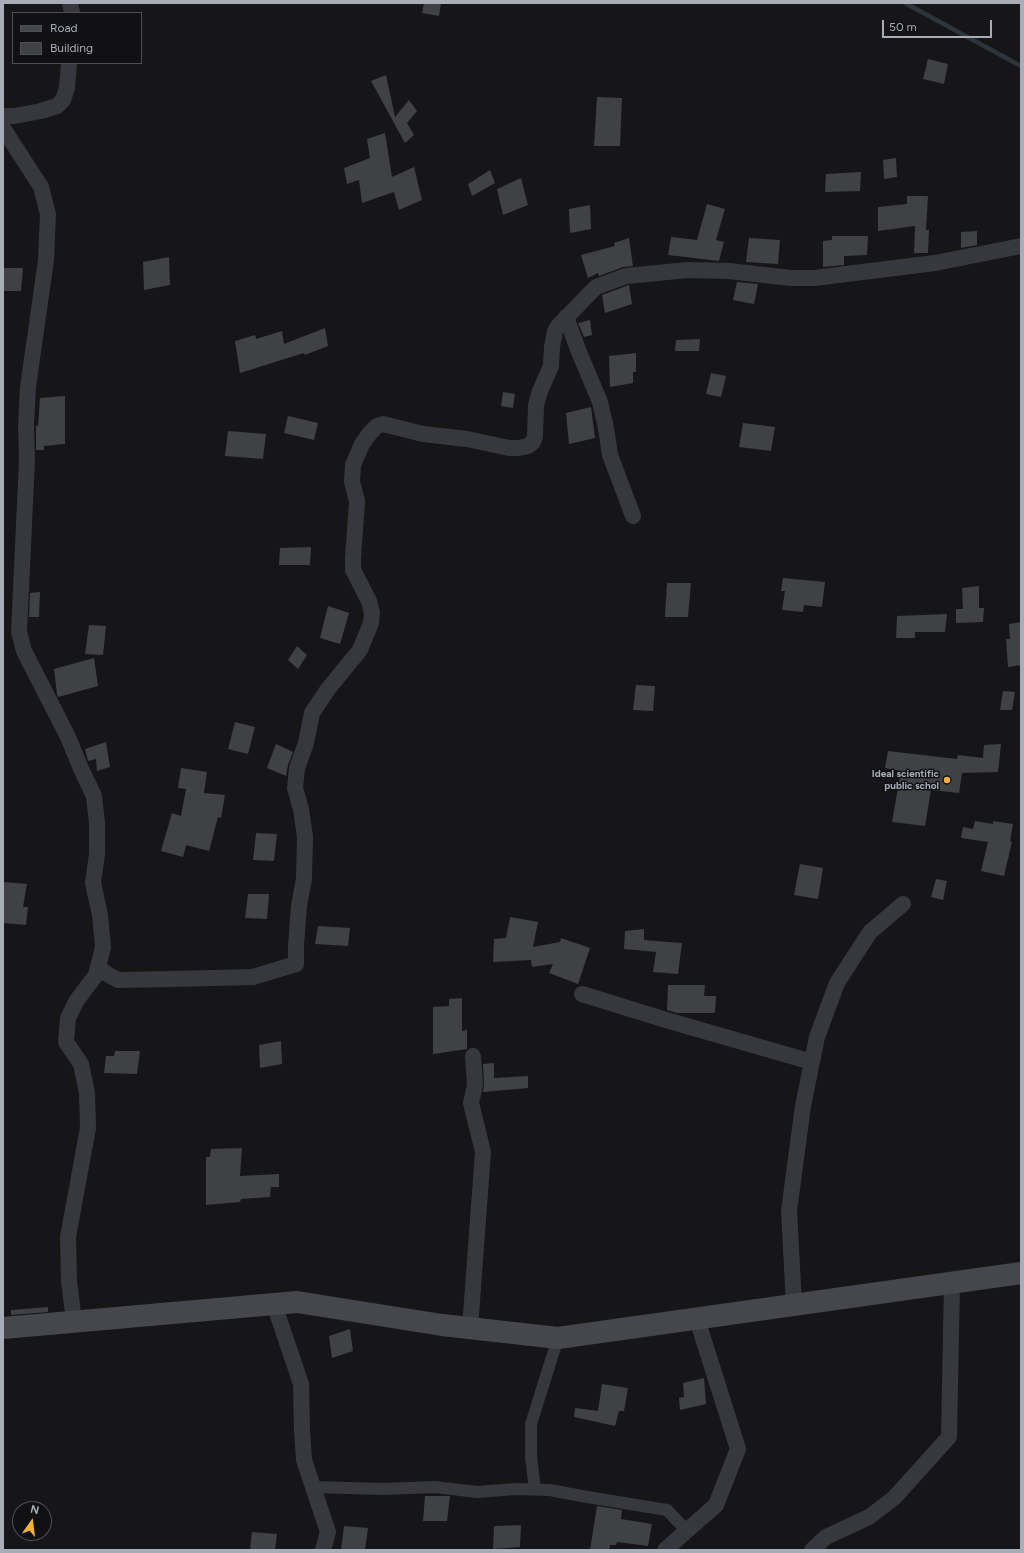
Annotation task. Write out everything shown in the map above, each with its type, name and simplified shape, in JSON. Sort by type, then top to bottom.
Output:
[{"type":"main road","points":[[3,1328],[297,1302],[470,1328],[558,1338],[1021,1273]]},
{"type":"street","points":[[3,116],[14,116],[58,106],[63,100],[67,88],[69,64]]},
{"type":"street","points":[[3,128],[41,187],[48,214],[45,267],[28,387],[26,425],[27,460],[19,632],[24,651],[68,737],[94,796],[97,854],[93,883],[100,915],[102,947],[96,975],[77,1000],[68,1018],[66,1042],[80,1064],[87,1093],[88,1128],[68,1237],[69,1282],[74,1321]]},
{"type":"street","points":[[98,967],[118,980],[253,977],[296,964],[299,906],[304,879],[305,837],[301,809],[295,788],[297,768],[306,743],[312,713],[328,689],[360,650],[371,623],[372,613],[369,601],[353,570],[357,501],[352,482],[353,465],[362,444],[370,433],[383,424],[423,434],[467,439],[509,448],[528,446],[533,442],[535,436],[536,405],[540,391],[551,366],[552,347],[555,332],[566,316],[596,287],[626,276],[688,270],[729,271],[791,278],[814,278],[935,263],[1021,246]]},
{"type":"street","points":[[566,316],[600,402],[610,455],[633,516]]},
{"type":"street","points":[[794,1305],[789,1211],[803,1106],[817,1037],[837,984],[870,932],[903,904]]},
{"type":"street","points":[[582,994],[812,1062]]},
{"type":"street","points":[[470,1328],[483,1152],[471,1103],[475,1085],[473,1056]]},
{"type":"street","points":[[812,1550],[826,1537],[869,1517],[894,1498],[949,1437],[952,1283]]},
{"type":"street","points":[[274,1304],[301,1384],[304,1460],[328,1532],[323,1550]]},
{"type":"street","points":[[665,1550],[716,1505],[738,1449],[697,1319]]},
{"type":"street","points":[[535,1489],[531,1457],[531,1424],[558,1338]]},
{"type":"street","points":[[313,1487],[383,1489],[435,1487],[477,1492],[516,1489],[550,1490],[587,1498],[667,1510],[687,1530]]},
{"type":"building","points":[[424,3],[441,3],[439,16],[422,13]]},
{"type":"building","points":[[928,59],[948,64],[944,84],[923,79]]},
{"type":"building","points":[[386,75],[395,117],[409,100],[417,111],[407,123],[414,135],[405,143],[371,81]]},
{"type":"building","points":[[597,97],[622,98],[620,146],[594,146]]},
{"type":"building","points":[[385,133],[392,177],[414,167],[422,200],[399,210],[394,192],[362,203],[359,180],[347,184],[344,168],[370,158],[367,139]]},
{"type":"building","points":[[896,158],[897,177],[884,179],[883,160]]},
{"type":"building","points":[[490,170],[495,183],[472,196],[468,184]]},
{"type":"building","points":[[861,172],[860,191],[825,192],[826,174]]},
{"type":"building","points":[[521,178],[528,205],[503,215],[497,189]]},
{"type":"building","points":[[907,196],[928,196],[926,230],[929,230],[928,253],[914,253],[915,226],[878,231],[878,207],[907,204]]},
{"type":"building","points":[[707,204],[725,209],[716,240],[724,242],[719,261],[668,255],[671,237],[697,240]]},
{"type":"building","points":[[590,205],[591,229],[570,233],[569,209]]},
{"type":"building","points":[[977,231],[977,245],[961,248],[961,232]]},
{"type":"building","points":[[832,236],[868,236],[867,255],[844,256],[844,265],[823,267],[823,241],[832,240]]},
{"type":"building","points":[[629,238],[633,266],[623,267],[599,276],[598,273],[588,278],[581,255],[615,246],[614,243]]},
{"type":"building","points":[[749,238],[780,240],[778,264],[746,262]]},
{"type":"building","points":[[169,257],[170,285],[144,290],[143,262]]},
{"type":"building","points":[[3,268],[23,268],[21,291],[3,291]]},
{"type":"building","points":[[737,282],[758,284],[754,304],[733,300]]},
{"type":"building","points":[[629,285],[632,304],[605,313],[602,295]]},
{"type":"building","points":[[590,320],[592,335],[584,337],[578,323]]},
{"type":"building","points":[[325,328],[328,346],[305,355],[304,353],[240,373],[235,341],[255,335],[256,339],[282,331],[284,344]]},
{"type":"building","points":[[700,339],[699,351],[675,351],[676,340]]},
{"type":"building","points":[[636,353],[636,372],[633,372],[633,383],[610,387],[609,356]]},
{"type":"building","points":[[711,373],[726,376],[721,397],[706,394]]},
{"type":"building","points":[[503,392],[515,394],[513,408],[501,406]]},
{"type":"building","points":[[65,396],[65,444],[44,446],[44,450],[36,450],[36,426],[38,426],[40,398]]},
{"type":"building","points":[[591,407],[595,438],[569,444],[566,413]]},
{"type":"building","points":[[288,416],[318,423],[314,440],[284,433]]},
{"type":"building","points":[[743,423],[775,427],[771,451],[739,447]]},
{"type":"building","points":[[228,431],[266,434],[263,459],[225,456]]},
{"type":"building","points":[[311,547],[310,565],[279,565],[280,548]]},
{"type":"building","points":[[783,578],[825,582],[822,607],[804,605],[803,612],[782,610],[785,591],[781,591]]},
{"type":"building","points":[[667,583],[691,583],[688,617],[665,617]]},
{"type":"building","points":[[979,586],[979,608],[984,608],[983,622],[956,623],[956,609],[963,609],[962,588]]},
{"type":"building","points":[[40,592],[39,617],[29,617],[30,593]]},
{"type":"building","points":[[328,606],[349,613],[340,644],[320,638]]},
{"type":"building","points":[[947,614],[945,632],[915,632],[915,638],[896,638],[897,616]]},
{"type":"building","points":[[1021,622],[1021,665],[1008,667],[1006,639],[1010,639],[1009,624]]},
{"type":"building","points":[[89,625],[106,626],[103,655],[85,654]]},
{"type":"building","points":[[297,646],[307,655],[298,669],[288,660]]},
{"type":"building","points":[[94,658],[98,686],[58,697],[54,669]]},
{"type":"building","points":[[636,685],[655,686],[653,711],[633,710]]},
{"type":"building","points":[[1003,691],[1015,692],[1012,710],[1000,710]]},
{"type":"building","points":[[235,722],[255,727],[248,754],[228,749]]},
{"type":"building","points":[[106,742],[110,767],[97,771],[96,759],[88,761],[85,749]]},
{"type":"building","points":[[276,744],[293,752],[286,776],[267,768]]},
{"type":"building","points":[[1001,744],[998,772],[962,773],[959,793],[931,790],[925,826],[892,822],[901,771],[885,768],[888,751],[957,759],[958,755],[983,758],[984,745]]},
{"type":"building","points":[[181,768],[207,772],[204,793],[225,795],[221,818],[218,817],[209,851],[186,845],[183,857],[161,851],[172,813],[181,816],[186,789],[178,788]]},
{"type":"building","points":[[975,821],[993,824],[993,821],[1013,824],[1010,841],[1012,842],[1004,876],[981,871],[988,842],[961,838],[963,827],[973,829]]},
{"type":"building","points":[[256,833],[277,834],[274,861],[253,860]]},
{"type":"building","points":[[800,864],[823,868],[818,899],[794,895]]},
{"type":"building","points":[[936,879],[947,881],[943,900],[931,897]]},
{"type":"building","points":[[3,882],[27,884],[23,907],[28,907],[26,925],[3,923]]},
{"type":"building","points":[[248,894],[269,894],[267,919],[245,918]]},
{"type":"building","points":[[510,917],[538,922],[533,947],[560,942],[561,938],[590,948],[578,984],[549,973],[553,964],[532,967],[531,960],[493,962],[494,939],[506,938]]},
{"type":"building","points":[[318,926],[350,928],[348,946],[315,944]]},
{"type":"building","points":[[644,929],[644,940],[682,943],[678,974],[653,972],[656,952],[624,949],[625,931]]},
{"type":"building","points":[[668,985],[705,985],[704,996],[716,996],[715,1013],[677,1013],[667,1010]]},
{"type":"building","points":[[462,998],[462,1031],[467,1030],[467,1049],[433,1054],[433,1007],[449,1006],[449,999]]},
{"type":"building","points":[[281,1041],[282,1064],[260,1068],[259,1045]]},
{"type":"building","points":[[115,1051],[140,1051],[137,1074],[104,1073],[106,1056],[114,1056]]},
{"type":"building","points":[[494,1063],[494,1078],[528,1076],[528,1088],[483,1092],[483,1064]]},
{"type":"building","points":[[242,1148],[240,1176],[279,1174],[279,1187],[271,1187],[270,1197],[241,1199],[240,1202],[206,1205],[206,1157],[210,1157],[211,1149]]},
{"type":"building","points":[[48,1307],[48,1312],[11,1315],[11,1310]]},
{"type":"building","points":[[350,1329],[353,1351],[332,1358],[329,1336]]},
{"type":"building","points":[[704,1378],[706,1404],[680,1410],[679,1398],[684,1397],[683,1383]]},
{"type":"building","points":[[602,1384],[628,1388],[624,1411],[619,1411],[615,1426],[574,1417],[575,1408],[598,1411]]},
{"type":"building","points":[[425,1496],[450,1496],[447,1521],[423,1521]]},
{"type":"building","points":[[597,1506],[622,1510],[621,1519],[652,1524],[648,1546],[617,1542],[616,1545],[610,1545],[609,1550],[590,1550]]},
{"type":"building","points":[[521,1525],[520,1547],[493,1549],[494,1526]]},
{"type":"building","points":[[344,1526],[368,1528],[365,1550],[341,1550]]},
{"type":"building","points":[[252,1532],[277,1534],[275,1550],[250,1550]]},
{"type":"waterway","points":[[905,3],[1021,66]]},
{"type":"place","name":"Ideal scientific public schol","points":[[947,780]]}]
